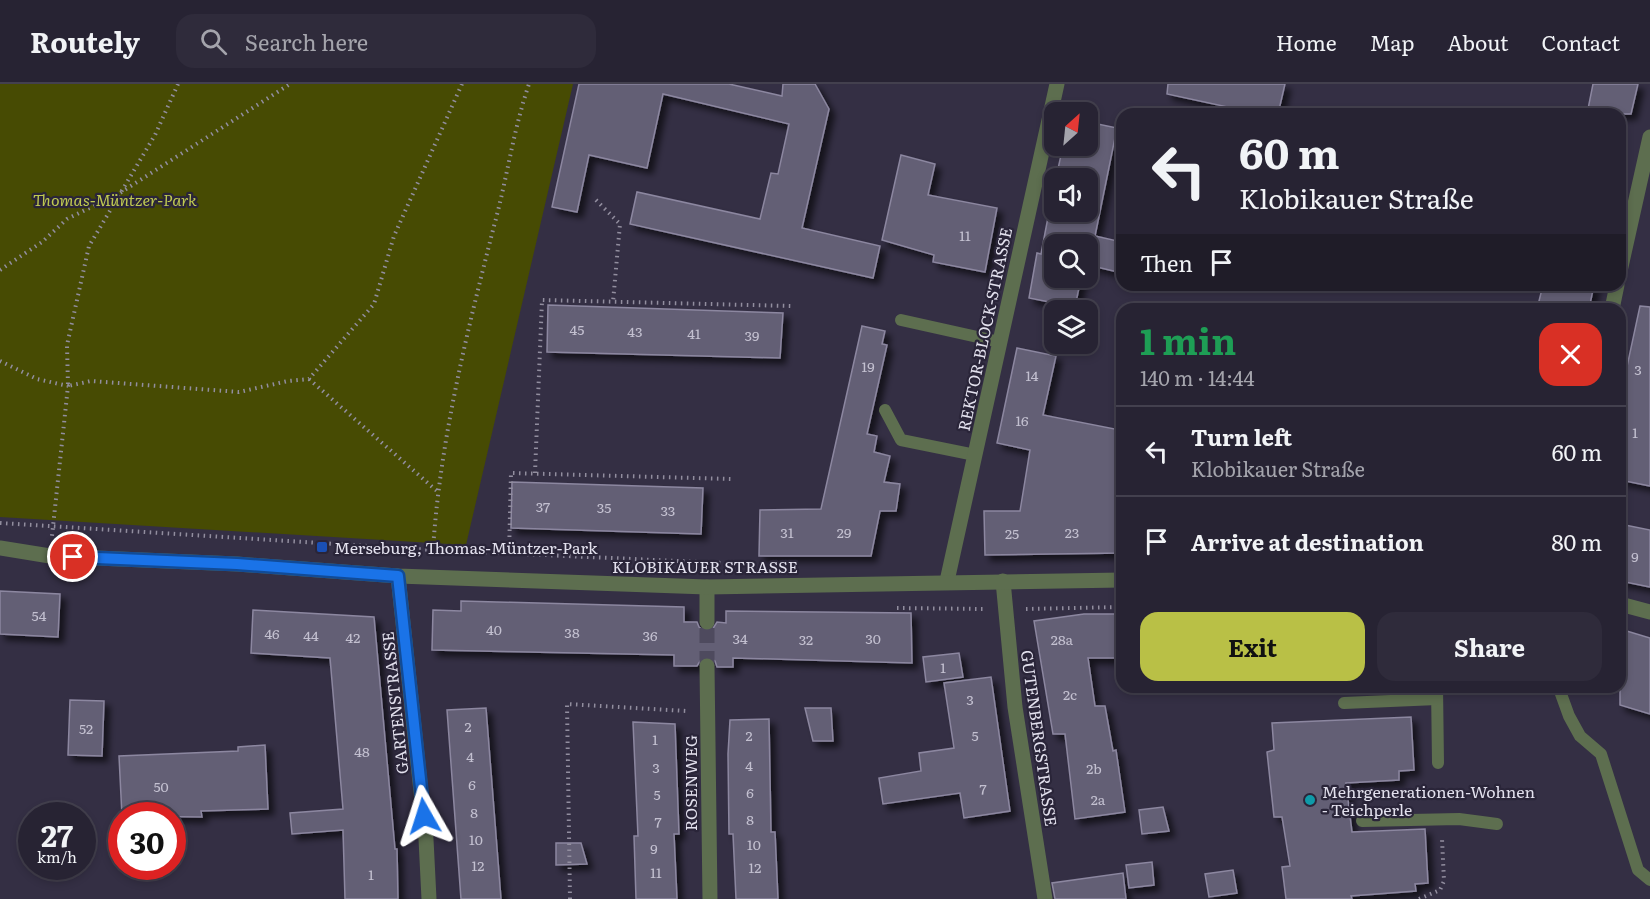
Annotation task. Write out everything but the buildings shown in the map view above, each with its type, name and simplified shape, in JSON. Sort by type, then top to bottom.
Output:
[{"type":"street","name":"REKTOR-BLOCK-STRASSE","points":[[947,581],[1057,84]]},
{"type":"street","points":[[1626,244],[1650,137]]},
{"type":"street","name":"KLOBIKAUER STRASSE","points":[[0,548],[50,556],[237,564],[431,578],[707,587],[947,581],[1116,580]]},
{"type":"street","name":"GARTENSTRASSE","points":[[398,576],[426,839],[429,899]]},
{"type":"street","name":"GUTENBERGSTRASSE","points":[[1003,581],[1015,707],[1046,899]]},
{"type":"street","points":[[707,587],[707,622]]},
{"type":"street","points":[[1626,606],[1650,612]]},
{"type":"street","name":"ROSENWEG","points":[[707,666],[710,899]]},
{"type":"lane","points":[[901,320],[1000,342]]},
{"type":"lane","points":[[885,410],[900,440],[975,455]]},
{"type":"lane","points":[[1344,704],[1437,693],[1438,763]]},
{"type":"lane","points":[[1561,693],[1569,717],[1580,736],[1600,754],[1638,870],[1650,880]]},
{"type":"lane","points":[[1362,821],[1441,819],[1497,824]]},
{"type":"path","points":[[50,556],[68,386],[67,345],[89,246],[155,135],[178,84]]},
{"type":"path","points":[[0,270],[42,242],[67,219],[120,193],[290,84]]},
{"type":"path","points":[[309,380],[374,304],[394,236],[462,84]]},
{"type":"path","points":[[431,578],[437,491],[473,304],[495,224],[518,117],[529,84]]},
{"type":"path","points":[[596,200],[620,224],[613,302]]},
{"type":"path","points":[[535,473],[542,300],[791,306]]},
{"type":"path","points":[[0,361],[38,378],[68,386],[91,381],[239,392],[288,381],[309,380],[437,491]]},
{"type":"path","points":[[508,580],[511,473],[731,479]]},
{"type":"path","points":[[0,523],[433,550],[730,563]]},
{"type":"path","points":[[570,899],[567,704],[707,712]]},
{"type":"path","points":[[1419,899],[1440,890],[1444,881],[1441,819]]},
{"type":"green space","name":"Thomas-Müntzer-Park","points":[[0,84],[573,84],[466,545],[0,517]]},
{"type":"tunnel","points":[[707,622],[707,666]]},
{"type":"place","name":"Merseburg, Thomas-Müntzer-Park","points":[[322,547]]},
{"type":"place","name":"Mehrgenerationen-Wohnen - Teichperle","points":[[1310,800]]},
{"type":"route","points":[[73,557],[237,564],[398,576],[424,816]]}]
